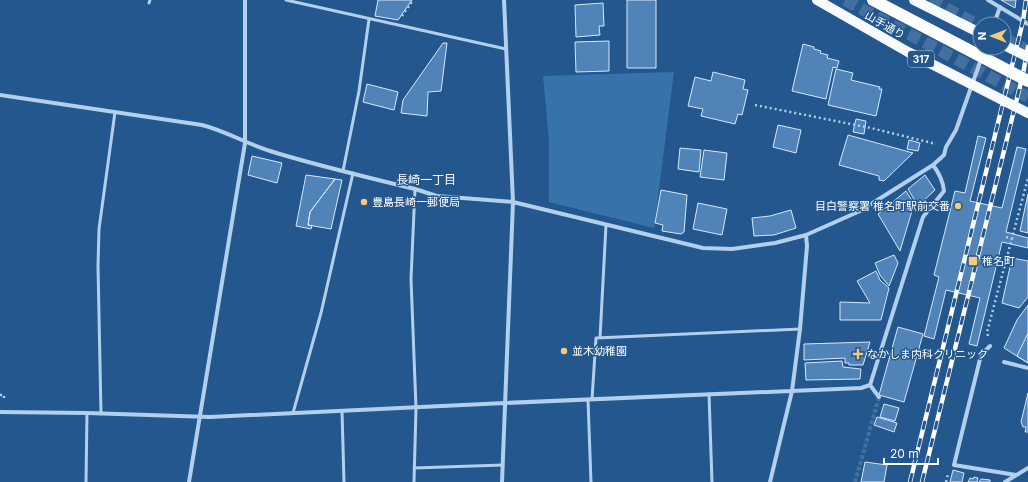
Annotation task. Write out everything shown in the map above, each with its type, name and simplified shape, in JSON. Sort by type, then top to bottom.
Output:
[{"type":"highway","points":[[873,0],[1028,81]]},
{"type":"main road","name":"山手通り","points":[[817,0],[908,52],[1028,113]]},
{"type":"main road","points":[[914,0],[972,29]]},
{"type":"main road","points":[[1012,49],[1028,57]]},
{"type":"street","points":[[189,482],[245,143],[245,0]]},
{"type":"street","points":[[502,482],[513,202],[504,0]]},
{"type":"street","points":[[988,0],[1028,24]]},
{"type":"street","points":[[997,16],[1000,7]]},
{"type":"street","points":[[0,95],[202,125],[216,128],[245,143],[271,152],[437,196],[513,202],[691,246],[732,249],[775,243],[806,235],[860,211],[933,165],[944,155],[946,147],[956,130],[982,56]]},
{"type":"street","points":[[870,385],[923,217],[944,191],[943,182],[933,165]]},
{"type":"street","points":[[771,482],[792,391],[800,329],[807,246],[806,235]]},
{"type":"street","points":[[990,346],[982,355],[954,465],[1016,475]]},
{"type":"street","points":[[1004,362],[1028,368]]},
{"type":"street","points":[[0,412],[200,417],[861,388],[870,385]]},
{"type":"street","points":[[870,385],[879,396]]},
{"type":"street","points":[[1005,482],[1028,468]]},
{"type":"lane","points":[[286,0],[506,49]]},
{"type":"lane","points":[[343,171],[359,91],[369,19]]},
{"type":"lane","points":[[101,414],[98,273],[99,229],[115,112]]},
{"type":"lane","points":[[293,413],[321,313],[353,173]]},
{"type":"lane","points":[[414,482],[416,408],[411,279],[415,189]]},
{"type":"lane","points":[[600,338],[606,225]]},
{"type":"lane","points":[[591,482],[590,400],[596,338],[800,329]]},
{"type":"lane","points":[[709,394],[712,482]]},
{"type":"lane","points":[[342,411],[344,482]]},
{"type":"lane","points":[[86,482],[88,413]]},
{"type":"lane","points":[[414,468],[503,465]]},
{"type":"path","points":[[396,25],[413,0]]},
{"type":"path","points":[[755,105],[871,128],[946,147]]},
{"type":"path","points":[[990,346],[987,332],[1028,178]]},
{"type":"path","points":[[1006,237],[1012,239]]},
{"type":"shaded area","points":[[674,72],[654,228],[549,202],[549,141],[543,76]]},
{"type":"building","points":[[378,0],[412,0],[398,20],[375,16]]},
{"type":"building","points":[[627,0],[656,0],[656,68],[627,68]]},
{"type":"building","points":[[1001,0],[1016,0],[1015,8]]},
{"type":"building","points":[[603,3],[604,26],[599,26],[600,35],[576,37],[575,5]]},
{"type":"building","points":[[609,41],[609,71],[576,72],[575,42]]},
{"type":"building","points":[[443,43],[447,43],[441,91],[428,92],[427,116],[401,113],[403,100]]},
{"type":"building","points":[[803,44],[814,47],[814,49],[821,51],[820,53],[828,55],[827,58],[839,61],[837,68],[833,67],[826,99],[792,91]]},
{"type":"building","points":[[836,69],[853,73],[851,80],[880,87],[879,89],[882,89],[876,116],[828,105]]},
{"type":"building","points":[[713,72],[745,80],[743,89],[748,90],[742,115],[738,114],[735,124],[701,116],[703,109],[688,106],[695,77],[711,81]]},
{"type":"building","points":[[367,84],[398,92],[394,110],[363,102]]},
{"type":"building","points":[[856,119],[866,121],[864,134],[853,132]]},
{"type":"building","points":[[778,125],[801,130],[796,153],[773,147]]},
{"type":"building","points":[[848,135],[913,153],[884,181],[879,180],[879,176],[839,165]]},
{"type":"building","points":[[978,136],[986,138],[970,201],[1002,208],[1017,147],[1026,149],[1006,232],[1028,238],[1028,248],[1002,242],[977,346],[969,344],[980,298],[946,290],[934,339],[924,336],[939,277],[934,275],[955,191],[965,193]]},
{"type":"building","points":[[909,140],[920,143],[918,151],[907,149]]},
{"type":"building","points":[[680,148],[701,150],[699,172],[678,169]]},
{"type":"building","points":[[704,150],[727,153],[724,180],[700,177]]},
{"type":"building","points":[[252,156],[282,163],[277,183],[248,175]]},
{"type":"building","points":[[306,175],[335,179],[310,212],[308,225],[312,226],[311,229],[296,226]]},
{"type":"building","points":[[925,175],[935,190],[918,206],[908,189]]},
{"type":"building","points":[[335,179],[342,180],[331,229],[308,225],[310,212]]},
{"type":"building","points":[[661,190],[687,195],[684,232],[681,234],[662,231],[663,225],[655,223]]},
{"type":"building","points":[[906,191],[914,204],[900,251],[878,214]]},
{"type":"building","points":[[1028,194],[1028,233],[1020,231]]},
{"type":"building","points":[[698,203],[727,209],[722,235],[693,229]]},
{"type":"building","points":[[791,210],[796,228],[774,235],[754,236],[752,218],[770,216]]},
{"type":"building","points":[[894,255],[898,263],[889,286],[880,275],[875,263]]},
{"type":"building","points":[[1012,258],[1028,261],[1028,297],[1019,308],[1002,303]]},
{"type":"building","points":[[876,271],[880,280],[889,288],[881,320],[840,320],[840,302],[870,303],[857,281]]},
{"type":"building","points":[[1028,305],[1028,363],[1004,348],[1017,320]]},
{"type":"building","points":[[898,327],[923,334],[904,402],[879,395]]},
{"type":"building","points":[[1028,333],[1028,363],[1017,356]]},
{"type":"building","points":[[870,342],[863,365],[849,365],[849,363],[845,363],[845,358],[804,360],[804,344]]},
{"type":"building","points":[[842,361],[843,367],[861,369],[860,379],[806,380],[805,363]]},
{"type":"building","points":[[1028,393],[1028,432],[1025,432],[1026,427],[1023,427],[1021,422]]},
{"type":"building","points":[[884,404],[899,408],[895,421],[880,417]]},
{"type":"building","points":[[877,417],[897,423],[894,432],[874,425]]},
{"type":"building","points":[[865,462],[887,465],[884,482],[861,482]]},
{"type":"building","points":[[953,470],[964,473],[962,482],[950,482]]},
{"type":"building","points":[[974,477],[978,478],[977,482],[968,482],[970,478],[973,479]]},
{"type":"building","points":[[981,479],[990,480],[990,482],[979,482]]},
{"type":"tunnel","points":[[845,0],[1028,97]]},
{"type":"tunnel","points":[[930,0],[972,22]]},
{"type":"tunnel","points":[[1012,42],[1028,51]]},
{"type":"tunnel","points":[[855,482],[879,397]]},
{"type":"railway","points":[[910,482],[1023,21],[1026,0]]},
{"type":"railway","points":[[922,482],[1023,74],[1028,47]]},
{"type":"place","name":"豊島長崎一郵便局","points":[[364,202]]},
{"type":"place","name":"目白警察署 椎名町駅前交番","points":[[958,206]]},
{"type":"place","name":"椎名町","points":[[973,261]]},
{"type":"place","name":"並木幼稚園","points":[[564,351]]},
{"type":"place","name":"なかしま内科クリニック","points":[[858,354]]},
{"type":"district","name":"長崎一丁目","points":[[426,180]]}]
